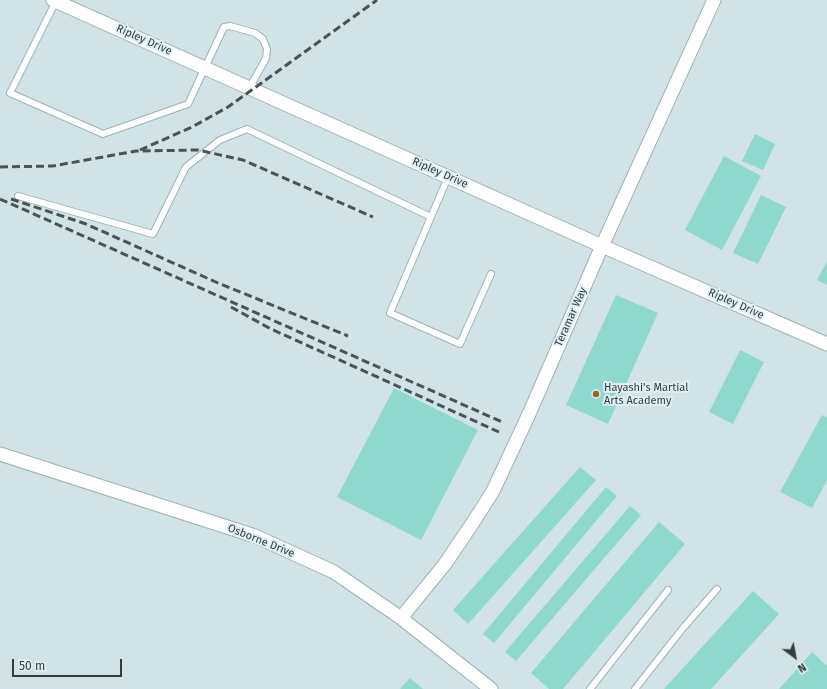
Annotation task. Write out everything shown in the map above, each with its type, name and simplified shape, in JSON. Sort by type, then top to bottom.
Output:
[{"type":"street","name":"Teramar Way","points":[[401,618],[445,564],[493,491],[529,414],[602,246],[714,0]]},
{"type":"street","name":"Ripley Drive","points":[[55,1],[250,87],[602,246],[827,344]]},
{"type":"street","name":"Osborne Drive","points":[[0,454],[255,536],[334,572],[401,618],[491,689]]},
{"type":"lane","points":[[55,1],[10,93],[103,134],[188,104],[224,28],[235,27],[254,33],[263,39],[266,49],[266,58],[250,87]]},
{"type":"lane","points":[[18,196],[153,234],[186,167],[220,140],[247,129],[431,217]]},
{"type":"lane","points":[[448,177],[390,313],[460,344],[491,274]]},
{"type":"lane","points":[[635,689],[717,589]]},
{"type":"lane","points":[[590,689],[668,590]]},
{"type":"building","points":[[755,134],[775,144],[763,170],[742,161]]},
{"type":"building","points":[[724,156],[761,176],[722,250],[685,230]]},
{"type":"building","points":[[761,195],[786,207],[758,264],[733,253]]},
{"type":"building","points":[[827,261],[827,285],[817,280]]},
{"type":"building","points":[[616,295],[658,313],[608,424],[566,405]]},
{"type":"building","points":[[740,350],[764,362],[733,424],[709,412]]},
{"type":"building","points":[[394,388],[478,430],[421,540],[337,497]]},
{"type":"building","points":[[822,415],[827,418],[827,480],[812,508],[780,492]]},
{"type":"building","points":[[580,467],[596,480],[468,624],[453,610]]},
{"type":"building","points":[[606,487],[617,496],[494,643],[483,634]]},
{"type":"building","points":[[630,506],[641,515],[516,661],[505,652]]},
{"type":"building","points":[[659,522],[685,544],[563,689],[549,689],[531,673]]},
{"type":"building","points":[[753,591],[779,614],[711,689],[664,689]]},
{"type":"building","points":[[812,652],[827,666],[827,689],[779,689]]},
{"type":"building","points":[[410,678],[423,689],[400,689]]},
{"type":"railway","points":[[140,150],[192,127],[228,107],[377,0]]},
{"type":"railway","points":[[0,167],[53,166],[136,151],[198,150],[243,160],[373,217]]},
{"type":"railway","points":[[0,199],[502,422]]},
{"type":"railway","points":[[11,199],[86,224],[218,283],[348,336]]},
{"type":"railway","points":[[231,307],[271,329],[499,432]]},
{"type":"place","name":"Hayashi's Martial Arts Academy","points":[[596,394]]}]
